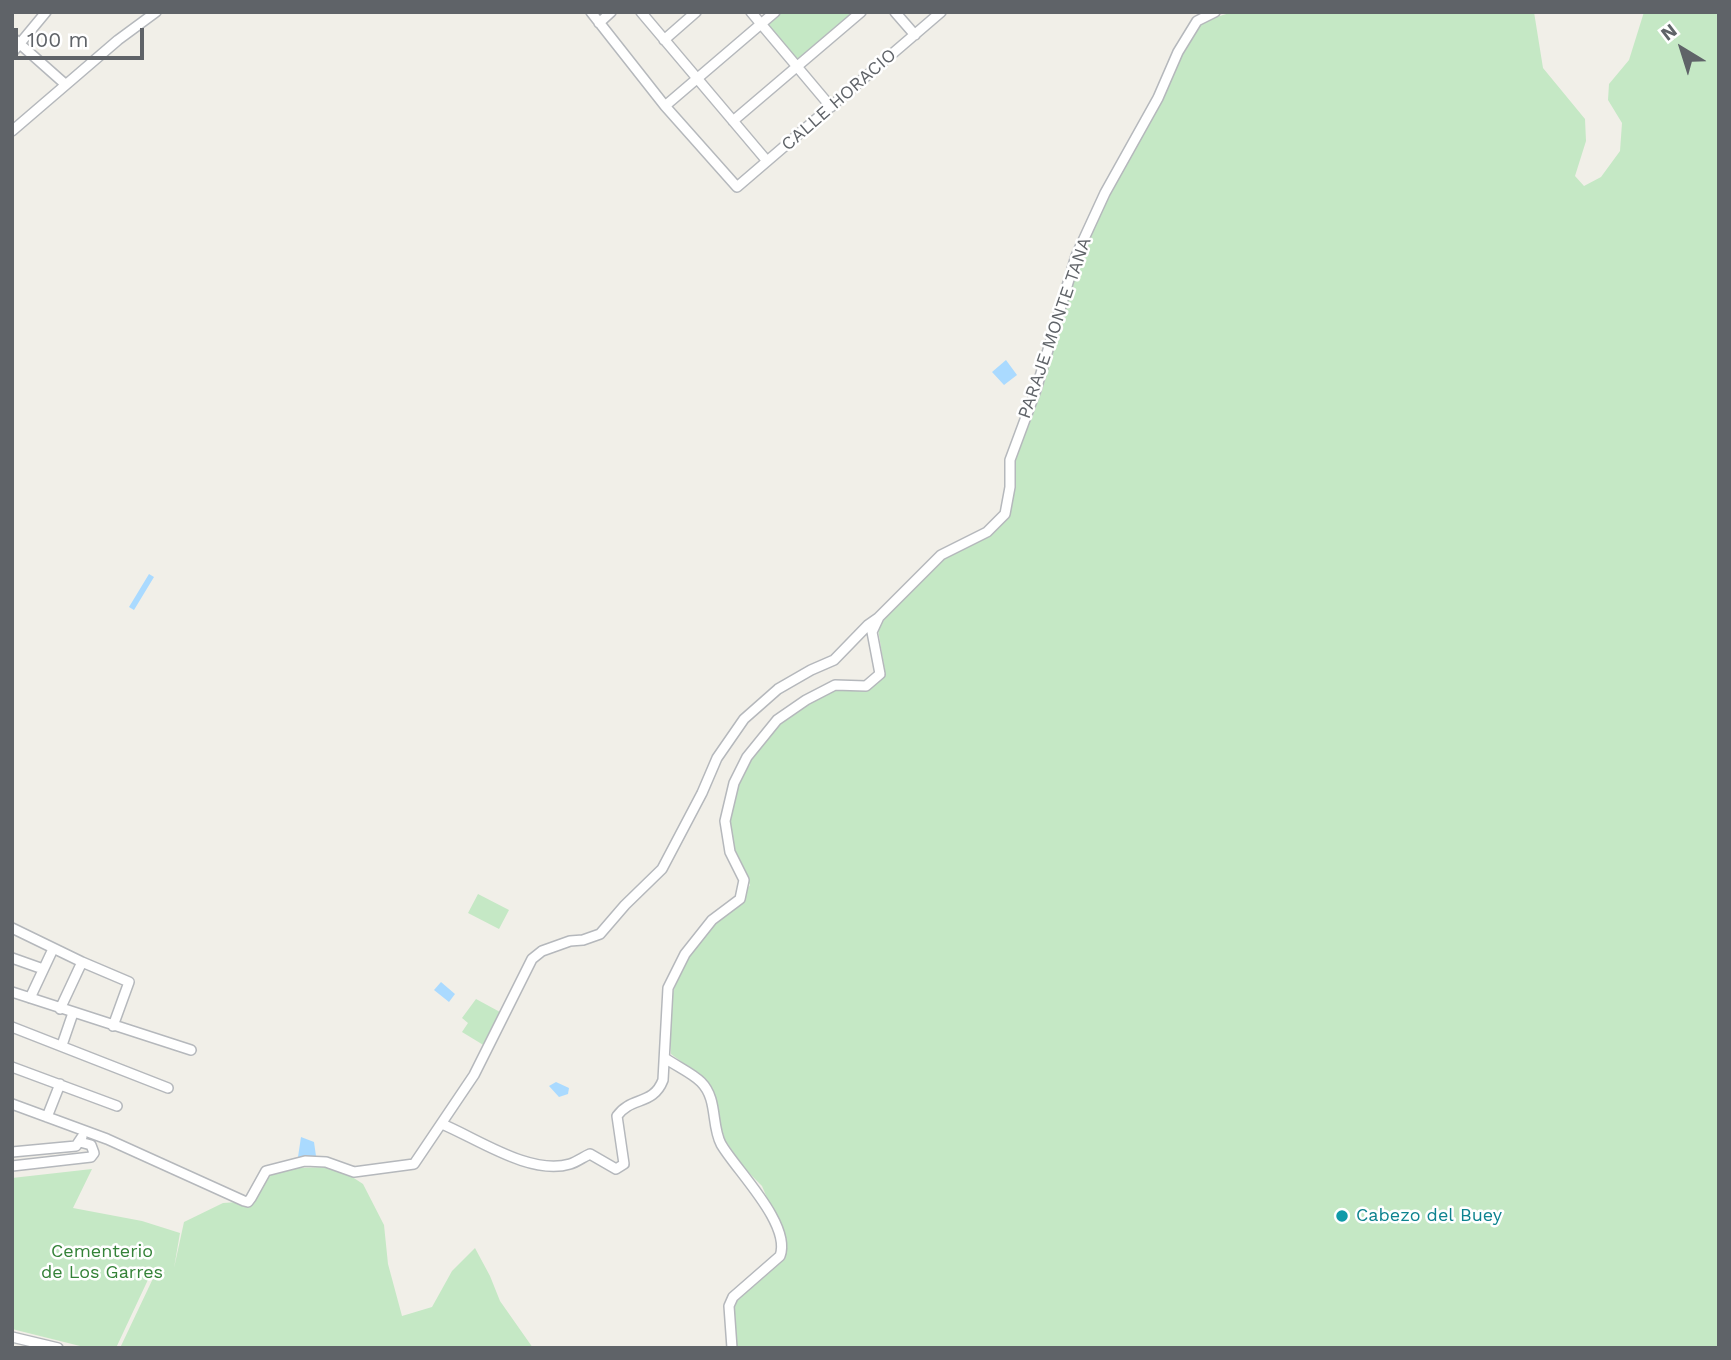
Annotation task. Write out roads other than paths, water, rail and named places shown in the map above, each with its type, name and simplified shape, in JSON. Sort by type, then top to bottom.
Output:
[{"type":"street","points":[[12,53],[16,40],[46,12]]},
{"type":"street","points":[[12,131],[118,40],[156,12]]},
{"type":"street","points":[[591,12],[665,106],[775,12]]},
{"type":"street","points":[[599,23],[611,12]]},
{"type":"street","points":[[641,12],[768,161]]},
{"type":"street","points":[[664,40],[696,12]]},
{"type":"street","points":[[751,12],[831,107]]},
{"type":"street","points":[[733,121],[861,12]]},
{"type":"street","points":[[895,12],[915,35]]},
{"type":"street","name":"CALLE HORACIO","points":[[665,106],[737,187],[941,12]]},
{"type":"street","name":"PARAJE MONTE TANA","points":[[104,1138],[248,1202],[266,1171],[305,1161],[326,1162],[354,1172],[414,1164],[474,1075],[532,958],[542,951],[570,941],[600,934],[662,869],[717,758],[744,719],[779,689],[834,660],[941,555],[987,531],[1005,514],[1010,487],[1010,460],[1036,390],[1076,256],[1105,193],[1157,98],[1178,52],[1197,21],[1214,12]]},
{"type":"street","points":[[16,40],[65,84]]},
{"type":"street","points":[[442,1124],[523,1161],[556,1166],[570,1164],[590,1154],[616,1169],[624,1164],[617,1116],[622,1109],[656,1094],[663,1080],[668,988],[685,954],[712,920],[740,899],[744,880],[730,852],[725,821],[734,783],[747,757],[777,720],[806,699],[835,685],[866,686],[880,674],[872,632],[879,617]]},
{"type":"street","points":[[12,928],[52,949],[129,982],[113,1026]]},
{"type":"street","points":[[30,998],[52,949]]},
{"type":"street","points":[[12,958],[43,969]]},
{"type":"street","points":[[61,1009],[82,962]]},
{"type":"street","points":[[12,992],[191,1050]]},
{"type":"street","points":[[62,1045],[73,1013]]},
{"type":"street","points":[[12,1027],[168,1088]]},
{"type":"street","points":[[665,1058],[701,1082],[710,1096],[720,1142],[760,1194],[780,1239],[780,1256],[733,1297],[729,1306],[732,1348]]},
{"type":"street","points":[[12,1067],[117,1106]]},
{"type":"street","points":[[47,1117],[60,1084]]},
{"type":"street","points":[[12,1166],[83,1160],[91,1157],[104,1138],[13,1106]]},
{"type":"street","points":[[12,1153],[76,1146],[82,1138],[80,1129]]},
{"type":"street","points":[[80,1142],[94,1149]]},
{"type":"street","points":[[12,1337],[58,1348]]},
{"type":"water","points":[[1006,360],[1017,375],[1004,385],[992,372]]},
{"type":"water","points":[[149,574],[154,577],[134,610],[129,607]]},
{"type":"water","points":[[441,982],[455,994],[449,1002],[434,990]]},
{"type":"water","points":[[556,1082],[569,1088],[568,1094],[559,1097],[549,1086]]},
{"type":"water","points":[[301,1137],[314,1142],[316,1156],[298,1157]]},
{"type":"place","name":"Cabezo del Buey","points":[[1342,1216]]},
{"type":"park label","name":"Cementerio de Los Garres","points":[[102,1262]]}]
